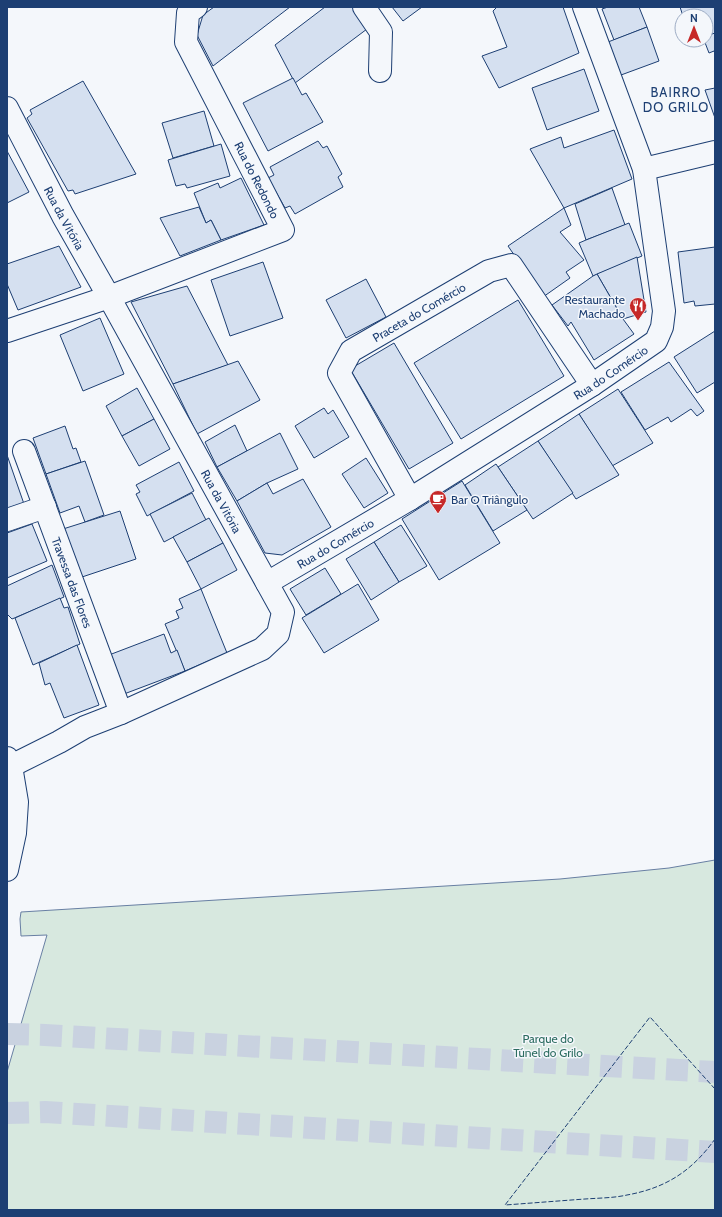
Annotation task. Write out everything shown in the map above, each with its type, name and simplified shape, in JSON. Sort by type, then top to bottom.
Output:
[{"type":"street","name":"Rua do Redondo","points":[[109,297],[283,230],[186,42],[188,13],[196,7]]},
{"type":"street","points":[[364,7],[381,32],[380,71]]},
{"type":"street","name":"Rua do Comércio","points":[[267,583],[410,500],[592,385],[656,341],[662,327],[664,311],[644,169],[584,7]]},
{"type":"street","name":"Rua da Vitória","points":[[7,108],[63,216],[283,612],[278,634],[262,649],[121,713],[85,727],[59,742],[9,762]]},
{"type":"street","points":[[644,169],[715,152]]},
{"type":"street","name":"Praceta do Comércio","points":[[410,500],[339,373],[351,351],[489,271],[511,265],[592,385]]},
{"type":"street","points":[[7,331],[109,297]]},
{"type":"street","name":"Travessa das Flores","points":[[24,451],[121,713]]},
{"type":"street","points":[[7,520],[45,508]]},
{"type":"street","points":[[7,870],[15,833],[9,762]]},
{"type":"green space","name":"Parque do Túnel do Grilo","points":[[715,860],[715,1210],[7,1210],[7,1072],[47,935],[21,936],[21,912],[560,879],[669,868]]},
{"type":"building","points":[[214,7],[290,7],[213,66],[197,35],[203,15]]},
{"type":"building","points":[[325,7],[358,7],[371,26],[295,83],[275,45]]},
{"type":"building","points":[[392,7],[422,7],[403,21]]},
{"type":"building","points":[[497,7],[563,7],[579,53],[499,88],[482,56],[507,47],[493,11]]},
{"type":"building","points":[[608,7],[639,7],[647,27],[614,40],[602,9]]},
{"type":"building","points":[[715,7],[715,33],[714,8],[680,8]]},
{"type":"building","points":[[647,27],[659,61],[621,75],[608,42]]},
{"type":"building","points":[[714,33],[715,54],[714,51],[709,53],[707,48],[714,48]]},
{"type":"building","points":[[584,69],[599,111],[547,130],[532,88]]},
{"type":"building","points":[[293,78],[302,95],[306,93],[323,122],[268,151],[243,103]]},
{"type":"building","points":[[83,81],[136,174],[75,194],[73,190],[68,191],[27,118],[32,114],[30,110]]},
{"type":"building","points":[[715,88],[715,118],[705,90]]},
{"type":"building","points":[[204,111],[214,146],[173,158],[162,123]]},
{"type":"building","points":[[614,130],[632,179],[564,208],[530,149],[561,137],[564,148]]},
{"type":"building","points":[[318,141],[323,148],[327,146],[342,174],[338,177],[343,187],[295,214],[290,206],[285,208],[268,178],[274,175],[270,167]]},
{"type":"building","points":[[221,144],[230,176],[187,188],[185,184],[176,186],[168,160]]},
{"type":"building","points":[[7,151],[29,192],[7,203]]},
{"type":"building","points":[[241,178],[264,225],[221,240],[211,220],[206,223],[194,193],[218,183],[220,188]]},
{"type":"building","points":[[612,188],[625,225],[586,240],[575,204]]},
{"type":"building","points":[[199,207],[206,223],[211,220],[221,240],[180,256],[160,218]]},
{"type":"building","points":[[564,208],[571,225],[560,232],[584,260],[566,272],[570,278],[543,297],[508,246]]},
{"type":"building","points":[[629,223],[642,256],[593,276],[579,243]]},
{"type":"building","points":[[59,246],[81,287],[18,310],[7,284],[7,264]]},
{"type":"building","points":[[715,247],[715,304],[695,306],[694,301],[684,303],[678,252]]},
{"type":"building","points":[[637,257],[646,312],[623,319],[597,274]]},
{"type":"building","points":[[263,262],[283,318],[230,336],[211,280]]},
{"type":"building","points":[[597,274],[623,319],[634,334],[594,360],[571,322],[568,326],[552,305]]},
{"type":"building","points":[[366,279],[386,317],[346,338],[326,300]]},
{"type":"building","points":[[187,286],[228,365],[173,384],[131,302]]},
{"type":"building","points":[[518,300],[564,376],[461,439],[414,363]]},
{"type":"building","points":[[100,318],[124,374],[83,391],[60,335]]},
{"type":"building","points":[[715,331],[715,382],[697,393],[674,357]]},
{"type":"building","points":[[394,343],[453,443],[409,469],[350,369]]},
{"type":"building","points":[[238,361],[260,400],[197,434],[173,384]]},
{"type":"building","points":[[669,362],[704,411],[697,416],[691,409],[671,422],[668,417],[645,430],[621,392]]},
{"type":"building","points":[[137,388],[154,419],[122,436],[106,406]]},
{"type":"building","points":[[618,389],[653,443],[612,466],[579,414]]},
{"type":"building","points":[[324,408],[328,414],[333,410],[349,437],[314,458],[295,426]]},
{"type":"building","points":[[579,414],[619,475],[576,499],[538,441]]},
{"type":"building","points":[[154,419],[170,449],[139,466],[122,436]]},
{"type":"building","points":[[235,425],[247,451],[217,467],[205,442]]},
{"type":"building","points":[[65,426],[73,449],[76,448],[81,462],[46,474],[33,438]]},
{"type":"building","points":[[280,433],[298,469],[267,483],[237,501],[217,467]]},
{"type":"building","points":[[538,441],[573,493],[533,519],[498,467]]},
{"type":"building","points":[[7,455],[24,504],[7,510]]},
{"type":"building","points":[[366,458],[388,493],[364,508],[342,474]]},
{"type":"building","points":[[85,461],[104,515],[85,522],[79,506],[60,513],[46,474]]},
{"type":"building","points":[[179,462],[194,491],[147,516],[136,494],[140,492],[136,485]]},
{"type":"building","points":[[496,464],[527,510],[493,531],[465,485]]},
{"type":"building","points":[[303,479],[331,527],[282,555],[265,553],[237,501],[267,483],[273,494]]},
{"type":"building","points":[[462,481],[500,543],[439,580],[402,519]]},
{"type":"building","points":[[192,493],[206,520],[164,542],[150,514]]},
{"type":"building","points":[[120,511],[136,559],[79,578],[63,529]]},
{"type":"building","points":[[209,518],[223,543],[187,562],[173,537]]},
{"type":"building","points":[[32,524],[47,561],[7,578],[7,533]]},
{"type":"building","points":[[401,525],[427,566],[399,582],[374,542]]},
{"type":"building","points":[[374,542],[399,582],[371,600],[346,559]]},
{"type":"building","points":[[223,543],[237,570],[201,589],[187,562]]},
{"type":"building","points":[[52,565],[64,597],[12,619],[7,614],[7,586]]},
{"type":"building","points":[[325,568],[341,594],[306,615],[290,589]]},
{"type":"building","points":[[358,584],[379,620],[324,653],[302,618]]},
{"type":"building","points":[[201,589],[227,653],[185,671],[165,624],[179,618],[176,611],[183,608],[179,599]]},
{"type":"building","points":[[60,598],[64,608],[68,607],[80,644],[33,665],[15,618]]},
{"type":"building","points":[[164,634],[171,653],[177,650],[185,671],[124,694],[109,655]]},
{"type":"building","points":[[77,645],[99,705],[64,718],[50,683],[45,685],[39,663]]},
{"type":"tunnel","points":[[7,1034],[715,1072]]},
{"type":"tunnel","points":[[7,1113],[45,1112],[715,1152]]},
{"type":"fence","points":[[715,1089],[650,1017],[505,1205],[622,1196],[654,1188],[666,1183],[687,1169],[715,1139]]},
{"type":"place","name":"Restaurante Machado","points":[[638,321]]},
{"type":"place","name":"Bar O Triângulo","points":[[438,514]]},
{"type":"district","name":"BAIRRO DO GRILO","points":[[676,100]]}]
